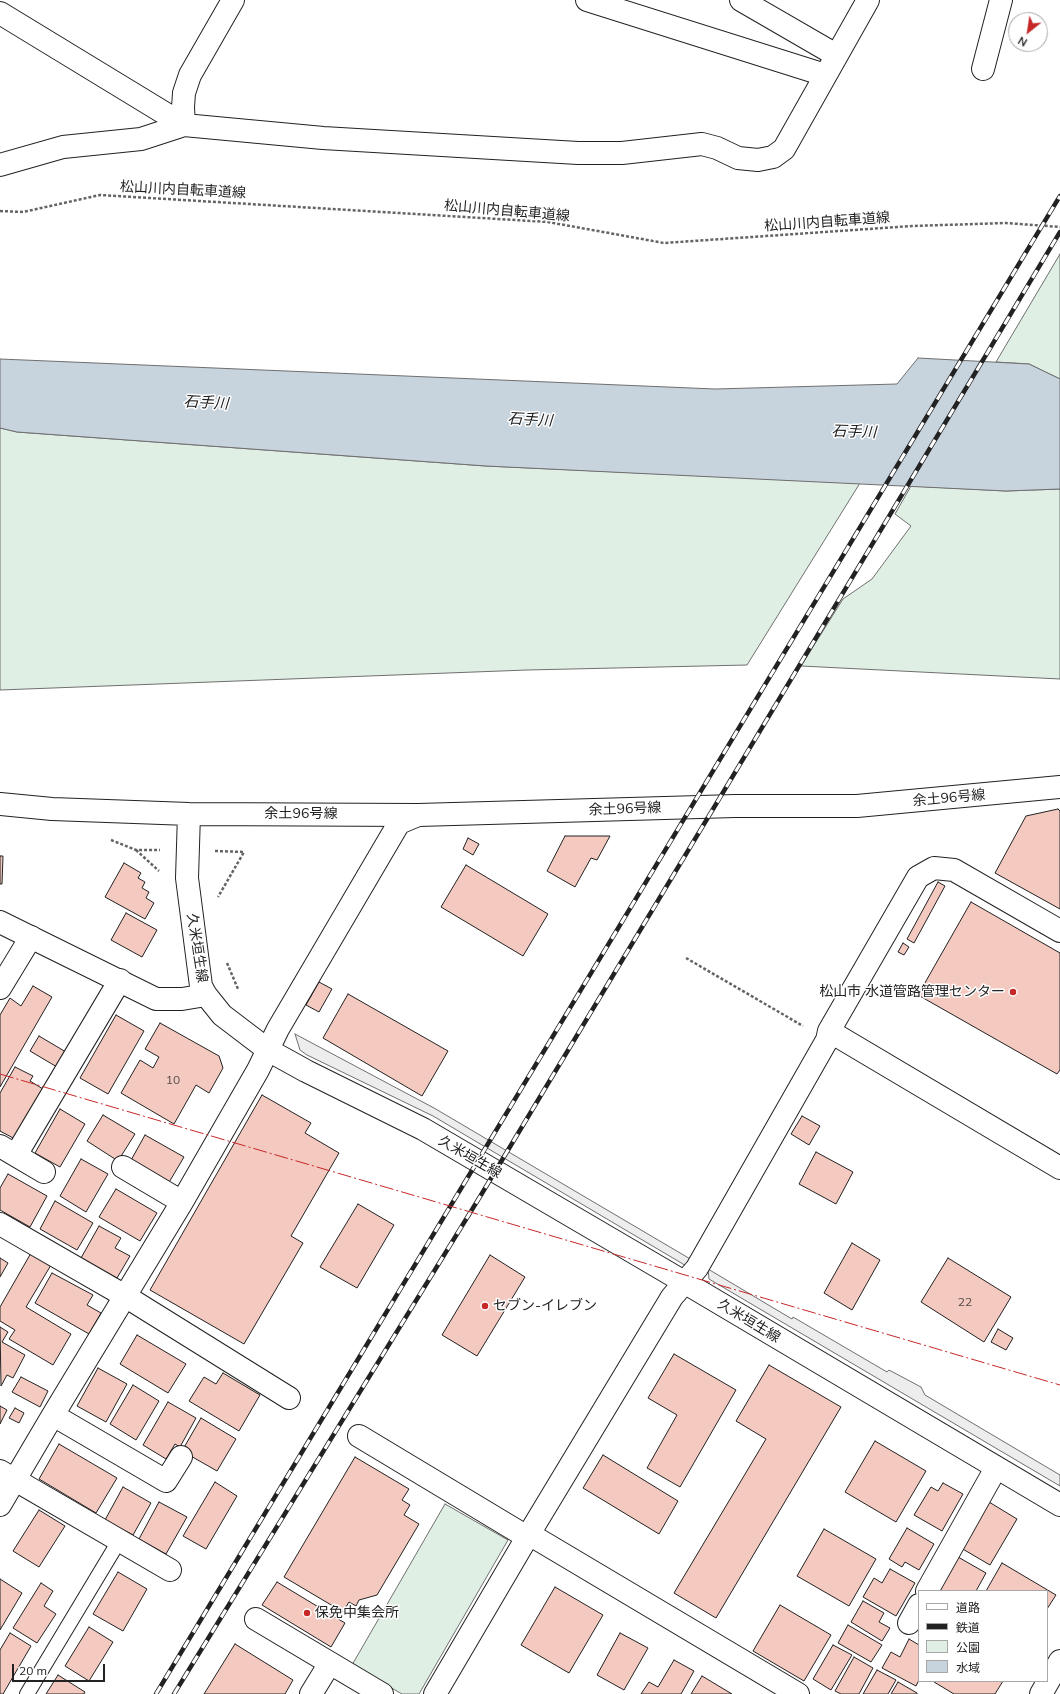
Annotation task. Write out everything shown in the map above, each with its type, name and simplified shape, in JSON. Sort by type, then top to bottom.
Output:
[{"type":"street","points":[[184,125],[184,93],[190,75],[233,0]]},
{"type":"street","points":[[587,0],[825,75]]},
{"type":"street","points":[[741,0],[836,55]]},
{"type":"street","points":[[0,165],[63,147],[141,139],[184,125],[323,138],[578,153],[622,153],[702,144],[717,148],[738,158],[758,160],[773,157],[784,149],[868,0]]},
{"type":"street","points":[[983,69],[1001,0]]},
{"type":"street","points":[[0,13],[184,125]]},
{"type":"street","name":"余土96号線","points":[[189,814],[418,815],[735,806],[857,806],[1060,787]]},
{"type":"street","points":[[0,804],[52,809],[189,814]]},
{"type":"street","name":"久米垣生線","points":[[189,814],[187,878],[201,986],[206,995],[222,1014],[268,1050],[306,1071],[423,1129],[1060,1505]]},
{"type":"street","points":[[0,1505],[8,1476],[53,1415],[182,1202],[278,1030],[399,824],[418,815]]},
{"type":"street","points":[[435,1694],[672,1297],[698,1268],[918,877],[934,868],[954,870],[1060,931]]},
{"type":"street","points":[[0,922],[156,999],[182,999],[206,995]]},
{"type":"street","points":[[0,988],[31,937]]},
{"type":"street","points":[[44,1172],[8,1151],[120,980]]},
{"type":"street","points":[[828,1035],[1060,1168]]},
{"type":"street","points":[[123,1168],[182,1202]]},
{"type":"street","points":[[0,1224],[125,1296],[289,1398]]},
{"type":"street","points":[[53,1415],[166,1481],[181,1457]]},
{"type":"street","points":[[359,1436],[798,1694]]},
{"type":"street","points":[[928,1590],[996,1468]]},
{"type":"street","points":[[8,1476],[170,1570]]},
{"type":"street","points":[[256,1619],[382,1694]]},
{"type":"street","points":[[1041,1694],[1060,1662]]},
{"type":"street","points":[[311,1694],[330,1663]]},
{"type":"lane","points":[[27,1694],[119,1540]]},
{"type":"path","name":"松山川内自転車道線","points":[[0,211],[23,212],[100,195],[548,222],[664,243],[912,226],[1006,224],[1060,227]]},
{"type":"path","points":[[214,903],[244,852]]},
{"type":"path","points":[[224,956],[239,992]]},
{"type":"path","points":[[686,958],[828,1035]]},
{"type":"green space","points":[[1060,254],[1060,379],[1029,364],[996,362]]},
{"type":"green space","points":[[0,428],[17,432],[486,466],[860,483],[747,665],[527,670],[0,690]]},
{"type":"green space","points":[[911,486],[1006,491],[1060,489],[1060,679],[801,666],[843,599],[872,579],[911,526],[895,514]]},
{"type":"green space","points":[[445,1504],[508,1540],[419,1694],[402,1694],[352,1665]]},
{"type":"shaded area","points":[[295,1034],[434,1108],[692,1260],[688,1267],[433,1116],[307,1055],[300,1050]]},
{"type":"shaded area","points":[[708,1269],[792,1319],[793,1317],[887,1372],[889,1370],[921,1387],[925,1395],[1060,1475],[1060,1486],[709,1279]]},
{"type":"water","name":"石手川","points":[[918,358],[1029,364],[1060,379],[1060,489],[1006,491],[486,466],[17,432],[0,428],[0,359],[715,389],[897,384]]},
{"type":"building","points":[[1058,809],[1060,811],[1060,909],[995,873],[1026,816]]},
{"type":"building","points":[[565,836],[610,836],[597,860],[591,858],[575,887],[547,871]]},
{"type":"building","points":[[468,838],[479,844],[473,855],[463,849]]},
{"type":"building","points":[[0,856],[3,856],[2,884],[0,884]]},
{"type":"building","points":[[124,863],[141,873],[138,878],[145,882],[142,888],[149,892],[146,898],[154,903],[145,919],[105,897]]},
{"type":"building","points":[[466,865],[548,914],[523,956],[441,907]]},
{"type":"building","points":[[938,882],[945,886],[914,943],[907,939]]},
{"type":"building","points":[[971,902],[1060,953],[1060,1070],[1057,1074],[918,995]]},
{"type":"building","points":[[126,913],[157,930],[142,957],[111,940]]},
{"type":"building","points":[[903,943],[909,947],[904,955],[898,952]]},
{"type":"building","points":[[319,982],[332,989],[319,1012],[306,1005]]},
{"type":"building","points":[[33,986],[52,997],[0,1087],[0,1015],[10,998],[21,1006]]},
{"type":"building","points":[[348,994],[448,1051],[422,1096],[323,1038]]},
{"type":"building","points":[[116,1015],[144,1031],[108,1094],[80,1078]]},
{"type":"building","points":[[160,1023],[219,1056],[223,1068],[209,1093],[196,1085],[174,1124],[121,1093],[140,1060],[153,1068],[159,1057],[145,1049]]},
{"type":"building","points":[[39,1036],[66,1052],[57,1067],[30,1051]]},
{"type":"building","points":[[15,1067],[33,1076],[30,1081],[43,1089],[15,1139],[0,1131],[0,1093]]},
{"type":"building","points":[[262,1095],[311,1123],[305,1133],[339,1153],[291,1236],[303,1243],[244,1344],[150,1290]]},
{"type":"building","points":[[60,1109],[85,1124],[60,1167],[35,1153]]},
{"type":"building","points":[[103,1115],[135,1134],[118,1161],[87,1141]]},
{"type":"building","points":[[802,1116],[820,1126],[809,1145],[791,1134]]},
{"type":"building","points":[[145,1135],[184,1157],[168,1184],[130,1162]]},
{"type":"building","points":[[816,1152],[853,1172],[836,1204],[799,1184]]},
{"type":"building","points":[[81,1159],[108,1174],[86,1212],[60,1196]]},
{"type":"building","points":[[8,1174],[47,1196],[30,1227],[0,1210],[0,1188]]},
{"type":"building","points":[[116,1189],[157,1213],[140,1241],[99,1217]]},
{"type":"building","points":[[55,1201],[93,1223],[77,1250],[40,1229]]},
{"type":"building","points":[[358,1204],[394,1225],[357,1288],[320,1267]]},
{"type":"building","points":[[99,1226],[121,1238],[115,1248],[130,1256],[117,1278],[81,1258]]},
{"type":"building","points":[[852,1243],[880,1260],[852,1310],[824,1293]]},
{"type":"building","points":[[31,1253],[51,1265],[26,1307],[71,1334],[53,1365],[9,1339],[15,1330],[0,1321],[0,1307]]},
{"type":"building","points":[[490,1255],[525,1277],[477,1356],[442,1335]]},
{"type":"building","points":[[0,1258],[8,1263],[0,1277]]},
{"type":"building","points":[[948,1258],[1011,1297],[984,1342],[921,1302]]},
{"type":"building","points":[[52,1273],[93,1295],[87,1305],[101,1313],[89,1334],[35,1303]]},
{"type":"building","points":[[0,1327],[8,1332],[2,1342],[25,1355],[13,1378],[7,1375],[1,1386]]},
{"type":"building","points":[[998,1329],[1013,1338],[1006,1350],[991,1342]]},
{"type":"building","points":[[137,1335],[186,1364],[168,1393],[120,1364]]},
{"type":"building","points":[[674,1354],[736,1390],[680,1487],[647,1468],[677,1415],[648,1398]]},
{"type":"building","points":[[769,1365],[841,1407],[716,1618],[674,1593],[766,1439],[736,1421]]},
{"type":"building","points":[[98,1368],[127,1384],[106,1422],[77,1406]]},
{"type":"building","points":[[223,1373],[260,1395],[239,1431],[189,1401],[204,1377],[216,1384]]},
{"type":"building","points":[[21,1377],[48,1391],[40,1407],[12,1392]]},
{"type":"building","points":[[133,1385],[159,1401],[136,1440],[110,1424]]},
{"type":"building","points":[[168,1402],[196,1418],[180,1447],[175,1444],[166,1459],[143,1445]]},
{"type":"building","points":[[0,1406],[7,1410],[0,1424]]},
{"type":"building","points":[[15,1408],[24,1413],[19,1423],[9,1418]]},
{"type":"building","points":[[201,1418],[236,1439],[217,1471],[182,1451]]},
{"type":"building","points":[[875,1441],[926,1471],[896,1522],[845,1492]]},
{"type":"building","points":[[59,1444],[117,1478],[96,1513],[39,1479]]},
{"type":"building","points":[[603,1455],[678,1501],[659,1534],[583,1488]]},
{"type":"building","points":[[355,1457],[409,1489],[402,1500],[410,1505],[404,1515],[419,1524],[377,1595],[359,1600],[356,1606],[349,1602],[343,1612],[284,1577]]},
{"type":"building","points":[[215,1482],[237,1496],[206,1549],[183,1536]]},
{"type":"building","points":[[943,1483],[963,1494],[942,1531],[914,1515],[931,1487],[938,1491]]},
{"type":"building","points":[[123,1487],[151,1503],[133,1535],[105,1520]]},
{"type":"building","points":[[159,1502],[187,1517],[166,1554],[139,1539]]},
{"type":"building","points":[[989,1502],[1017,1519],[990,1565],[961,1548]]},
{"type":"building","points":[[39,1510],[65,1526],[39,1567],[13,1551]]},
{"type":"building","points":[[907,1528],[934,1544],[919,1570],[905,1562],[902,1567],[889,1559]]},
{"type":"building","points":[[824,1529],[876,1559],[849,1606],[797,1576]]},
{"type":"building","points":[[958,1557],[986,1573],[977,1590],[940,1590]]},
{"type":"building","points":[[1002,1563],[1048,1590],[987,1590]]},
{"type":"building","points":[[890,1569],[915,1583],[896,1616],[863,1597],[874,1578],[882,1583]]},
{"type":"building","points":[[118,1572],[147,1589],[123,1631],[93,1614]]},
{"type":"building","points":[[0,1579],[22,1593],[0,1630]]},
{"type":"building","points":[[277,1582],[345,1623],[331,1647],[262,1605]]},
{"type":"building","points":[[41,1583],[53,1591],[44,1606],[56,1614],[37,1643],[13,1628]]},
{"type":"building","points":[[555,1587],[603,1615],[569,1673],[521,1645]]},
{"type":"building","points":[[1048,1590],[1056,1595],[1048,1607]]},
{"type":"building","points":[[863,1601],[884,1613],[879,1622],[890,1628],[882,1641],[851,1622]]},
{"type":"building","points":[[780,1605],[831,1635],[804,1681],[753,1651]]},
{"type":"building","points":[[848,1625],[882,1645],[871,1662],[838,1643]]},
{"type":"building","points":[[89,1627],[113,1642],[89,1681],[65,1666]]},
{"type":"building","points":[[10,1633],[31,1646],[3,1694],[0,1694],[0,1650]]},
{"type":"building","points":[[620,1633],[648,1648],[624,1690],[597,1675]]},
{"type":"building","points":[[909,1639],[918,1644],[918,1682],[916,1686],[882,1668],[891,1652],[900,1657]]},
{"type":"building","points":[[235,1644],[293,1680],[285,1694],[204,1694]]},
{"type":"building","points":[[833,1645],[852,1655],[831,1690],[813,1679]]},
{"type":"building","points":[[854,1657],[873,1668],[859,1694],[841,1694],[835,1691]]},
{"type":"building","points":[[674,1660],[694,1671],[681,1694],[641,1694],[649,1682],[658,1687]]},
{"type":"building","points":[[877,1670],[896,1680],[888,1694],[863,1694]]},
{"type":"building","points":[[58,1675],[85,1692],[84,1694],[46,1694]]},
{"type":"building","points":[[702,1676],[732,1694],[691,1694]]},
{"type":"building","points":[[898,1682],[917,1693],[917,1694],[891,1694]]},
{"type":"building","points":[[934,1682],[1002,1682],[995,1694],[954,1694]]},
{"type":"railway","points":[[156,1694],[1060,196]]},
{"type":"railway","points":[[174,1694],[481,1195],[1060,232]]},
{"type":"power","points":[[0,1074],[1060,1385]]},
{"type":"place","name":"松山市 水道管路管理センター","points":[[1013,992]]},
{"type":"place","name":"セブン-イレブン","points":[[485,1306]]},
{"type":"place","name":"保免中集会所","points":[[307,1613]]}]
